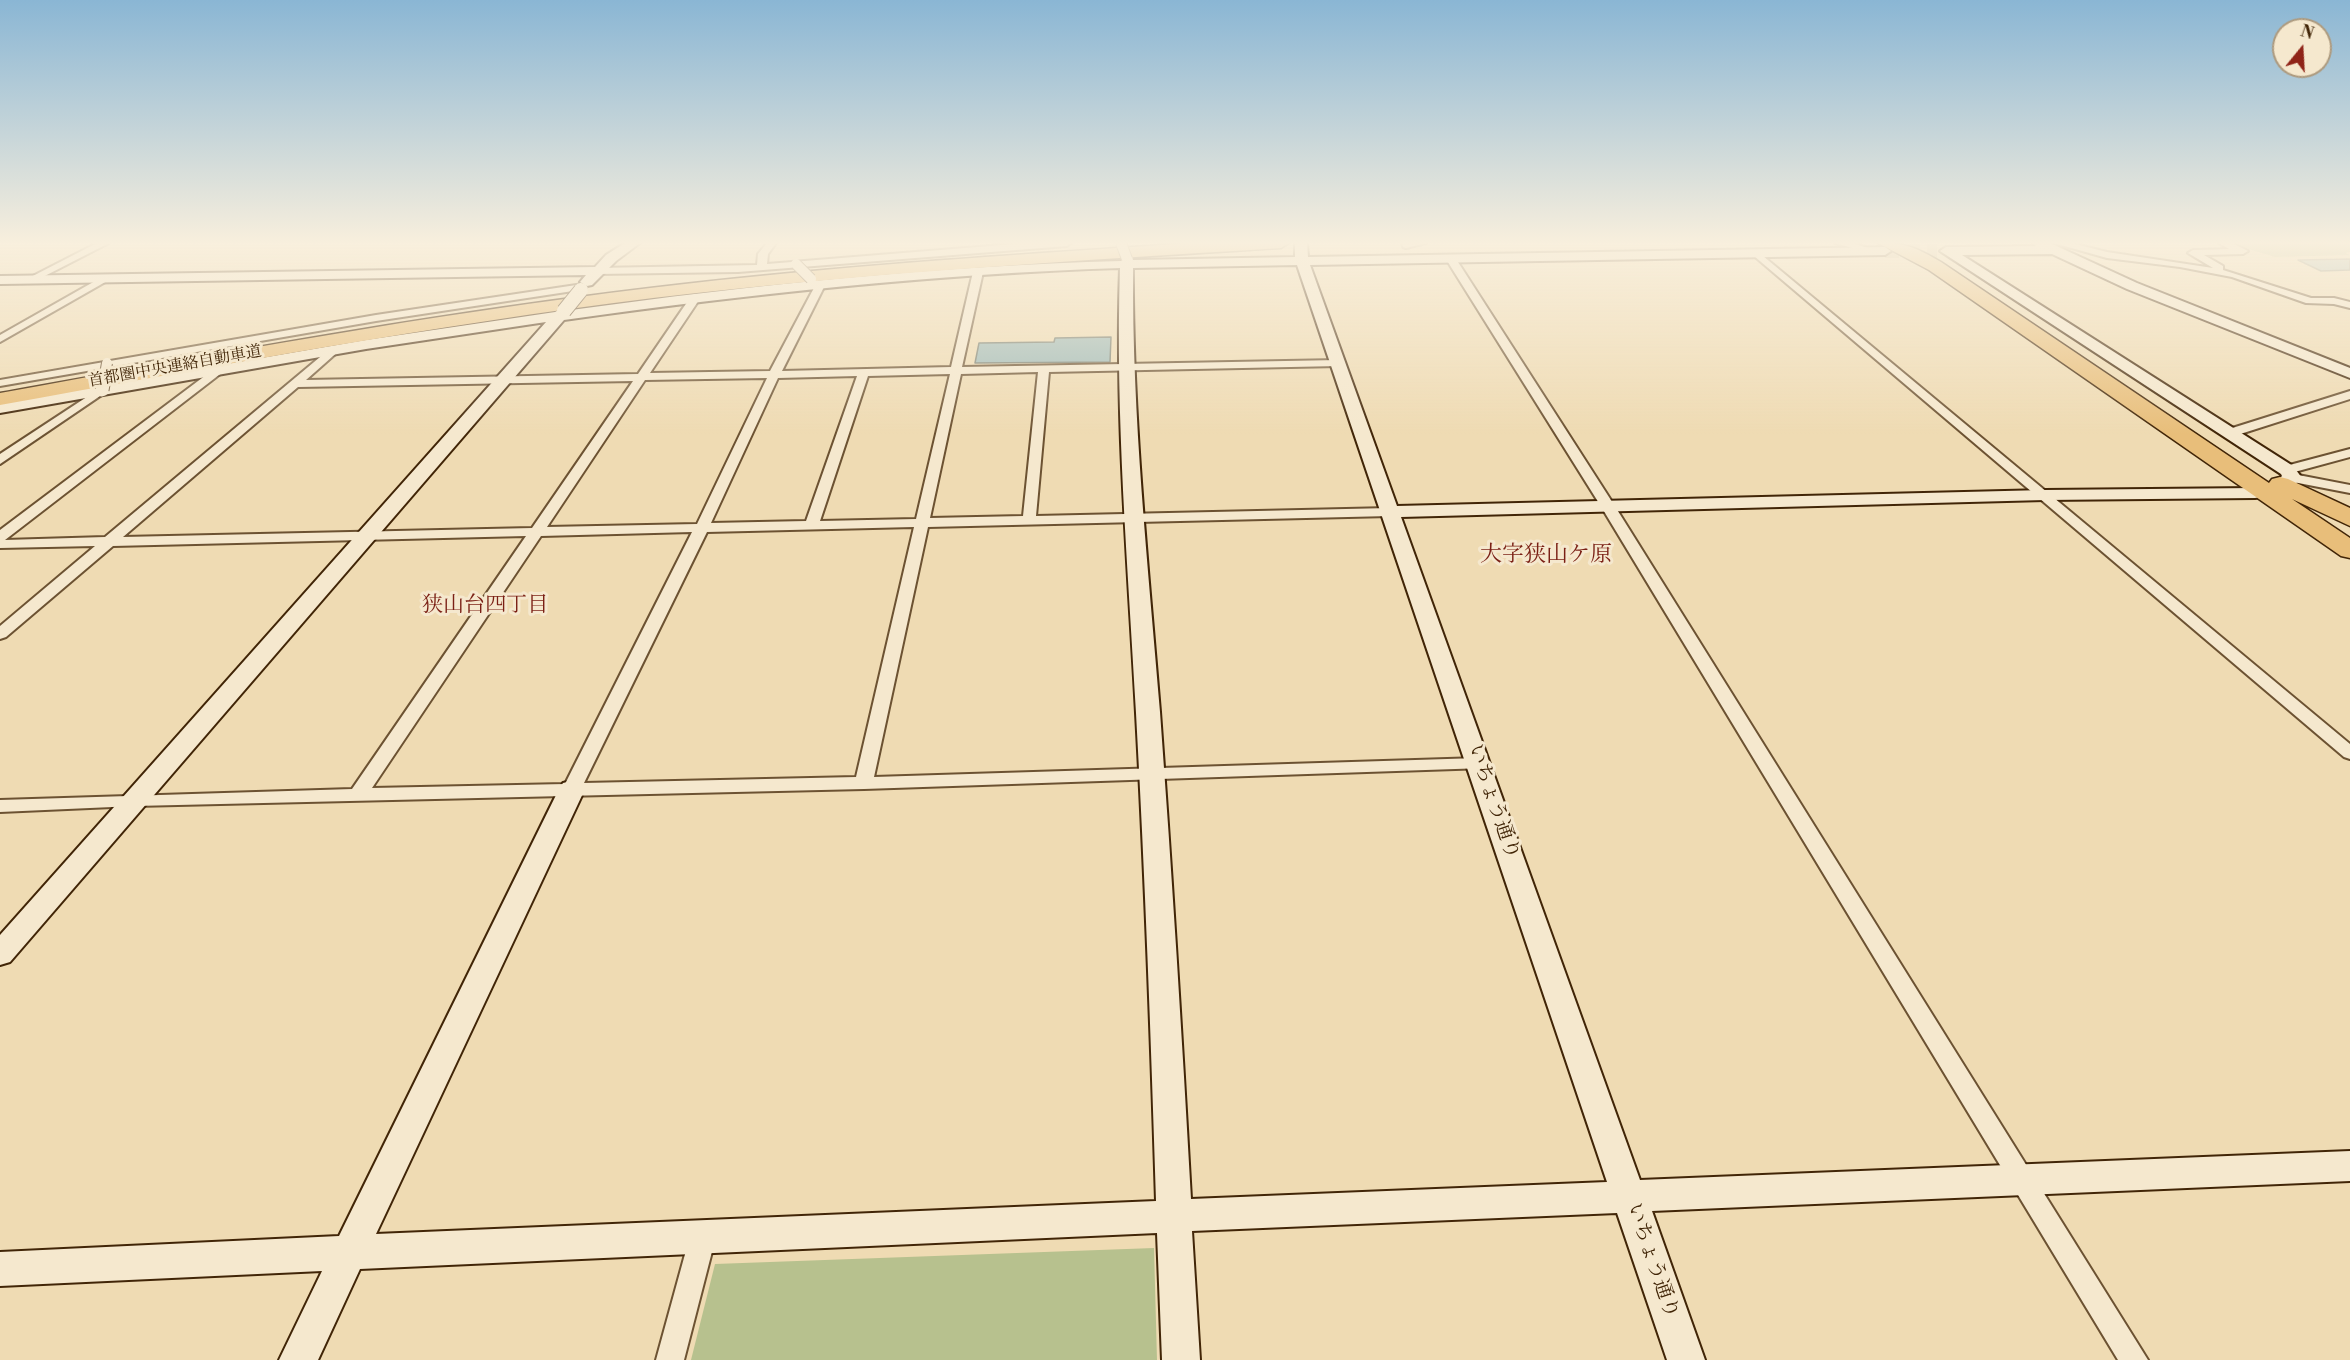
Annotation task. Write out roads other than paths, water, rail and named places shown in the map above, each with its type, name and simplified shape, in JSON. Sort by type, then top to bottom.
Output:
[{"type":"highway","name":"首都圏中央連絡自動車道","points":[[0,392],[401,323],[518,306]]},
{"type":"highway","name":"首都圏中央連絡自動車道","points":[[0,399],[400,328],[554,306]]},
{"type":"highway","points":[[2001,306],[2236,462],[2350,518]]},
{"type":"highway","points":[[2010,306],[2350,550]]},
{"type":"street","points":[[0,339],[56,306]]},
{"type":"street","points":[[0,383],[150,355],[458,306]]},
{"type":"street","points":[[0,954],[567,306]]},
{"type":"street","points":[[0,408],[336,349],[617,306]]},
{"type":"street","points":[[357,796],[534,532],[689,306]]},
{"type":"street","points":[[298,1360],[572,789],[701,529],[805,306]]},
{"type":"street","points":[[864,783],[970,306]]},
{"type":"street","points":[[1125,306],[1132,519],[1152,774],[1181,1360]]},
{"type":"street","name":"いちょう通り","points":[[1320,306],[1686,1360]]},
{"type":"street","points":[[1481,306],[1609,508],[2134,1360]]},
{"type":"street","points":[[1820,306],[2350,753]]},
{"type":"street","points":[[2023,306],[2230,433],[2289,476],[2350,489]]},
{"type":"street","points":[[2183,306],[2350,374]]},
{"type":"street","points":[[0,634],[336,349]]},
{"type":"street","points":[[0,460],[102,390],[107,363]]},
{"type":"street","points":[[296,384],[1339,363]]},
{"type":"street","points":[[0,537],[222,368]]},
{"type":"street","points":[[1029,522],[1044,370]]},
{"type":"street","points":[[811,526],[863,374]]},
{"type":"street","points":[[2230,433],[2350,395]]},
{"type":"street","points":[[2289,476],[2350,453]]},
{"type":"street","points":[[0,544],[1029,522],[2045,495],[2255,493]]},
{"type":"street","points":[[0,806],[135,800],[864,783],[1479,764]]},
{"type":"street","points":[[0,1269],[703,1236],[2350,1166]]},
{"type":"street","points":[[670,1360],[703,1236]]},
{"type":"water","points":[[1111,337],[1110,362],[975,363],[979,343],[1054,342],[1055,338]]},
{"type":"district","name":"大字狭山ケ原","points":[[1546,556]]},
{"type":"district","name":"狭山台四丁目","points":[[485,606]]}]
